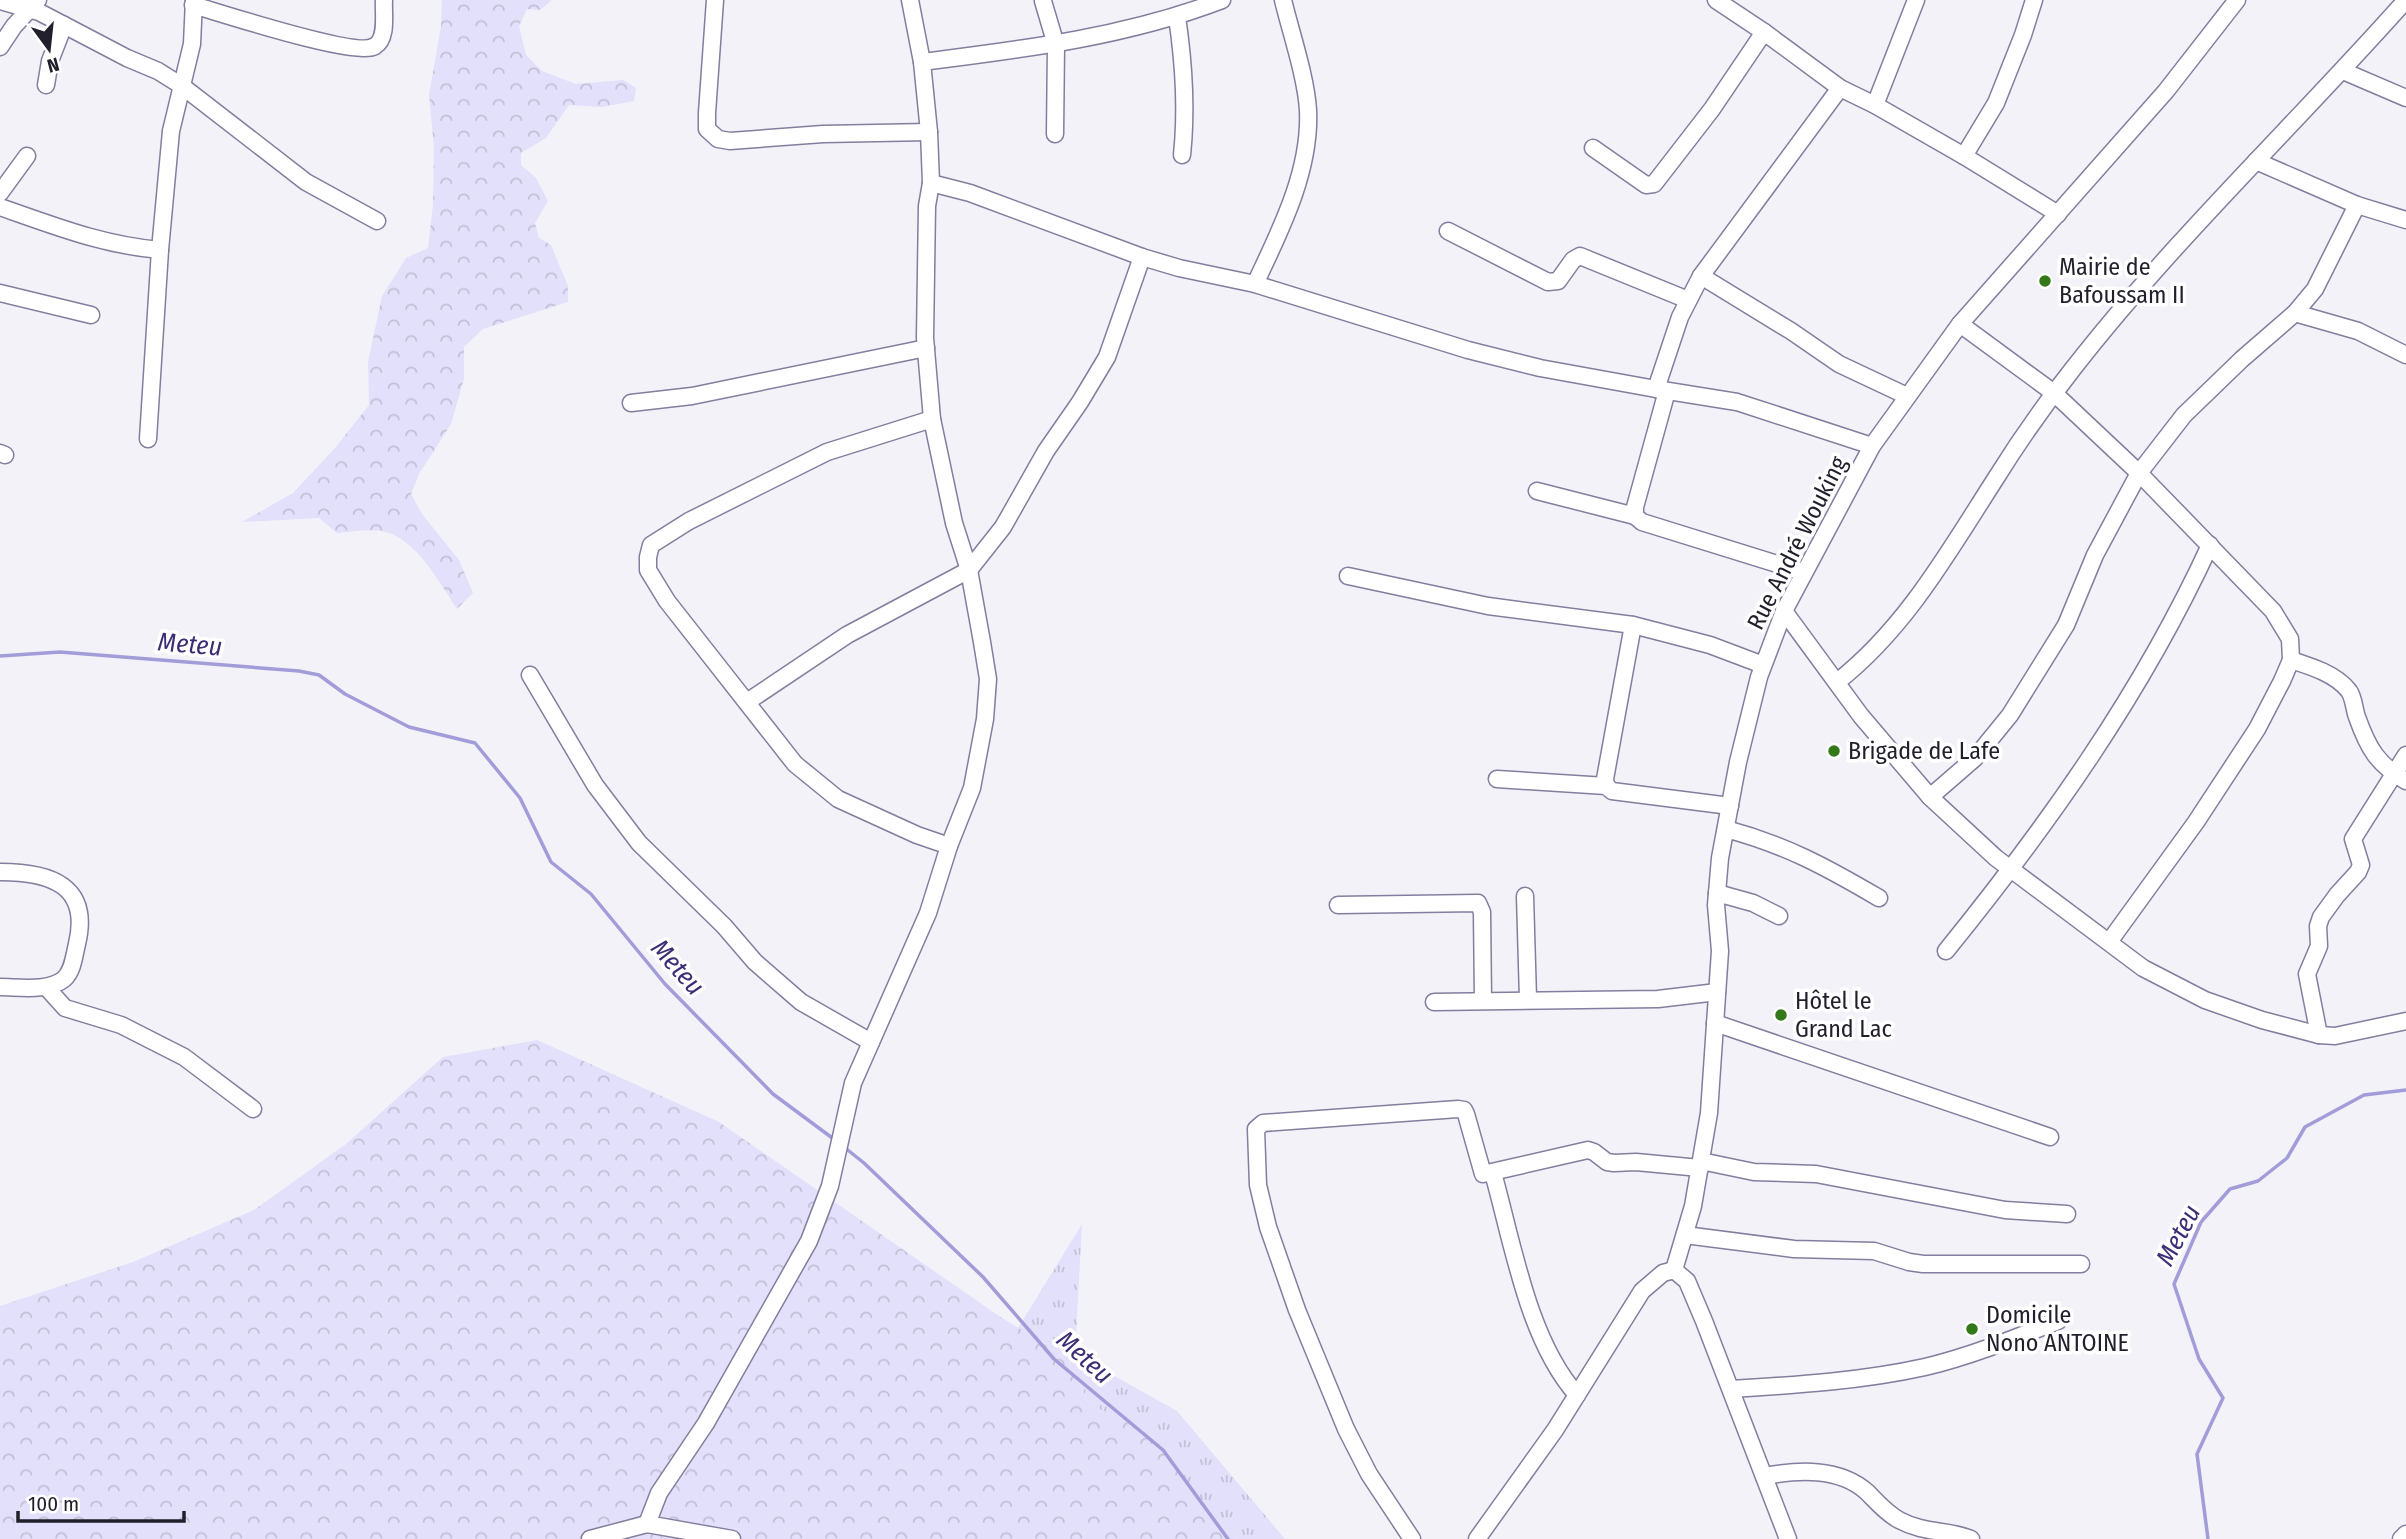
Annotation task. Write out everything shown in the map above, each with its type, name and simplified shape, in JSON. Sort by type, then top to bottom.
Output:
[{"type":"street","points":[[148,439],[160,250],[172,131],[192,44],[193,2],[331,44],[361,49],[376,46],[382,39],[384,0]]},
{"type":"street","points":[[715,0],[707,129],[718,139],[730,141],[823,134],[929,132]]},
{"type":"street","points":[[647,1524],[659,1493],[706,1423],[809,1241],[830,1186],[853,1083],[928,913],[949,846],[972,788],[985,719],[988,679],[969,570],[954,523],[932,419],[926,348],[927,206],[932,183],[922,62],[911,0]]},
{"type":"street","points":[[922,62],[1056,45],[1177,17],[1223,0]]},
{"type":"street","points":[[1255,284],[1283,223],[1301,170],[1306,144],[1308,110],[1283,0]]},
{"type":"street","points":[[1716,0],[1840,88],[1964,156],[2057,214]]},
{"type":"street","points":[[1875,105],[1916,0]]},
{"type":"street","points":[[1964,156],[1996,103],[2034,0]]},
{"type":"street","name":"Rue André Wouking","points":[[1674,1269],[1685,1235],[1701,1164],[1712,1088],[1720,951],[1717,893],[1726,829],[1738,762],[1763,665],[1784,611],[1872,446],[1960,324],[2166,91],[2237,0]]},
{"type":"street","points":[[1837,682],[1854,669],[1927,587],[2053,393],[2097,338],[2406,0]]},
{"type":"street","points":[[0,1],[34,5],[39,12],[127,58],[158,71],[306,182],[377,221]]},
{"type":"street","points":[[1043,1],[1056,45],[1055,134]]},
{"type":"street","points":[[0,47],[14,26],[34,5]]},
{"type":"street","points":[[1177,17],[1185,79],[1186,120],[1182,155]]},
{"type":"street","points":[[46,85],[50,61],[64,25]]},
{"type":"street","points":[[1593,148],[1646,185],[1654,184],[1712,110],[1764,32]]},
{"type":"street","points":[[2343,71],[2406,98]]},
{"type":"street","points":[[1635,516],[1679,317],[1701,276],[1840,88]]},
{"type":"street","points":[[0,193],[27,156]]},
{"type":"street","points":[[2256,161],[2357,205],[2406,220]]},
{"type":"street","points":[[932,183],[970,193],[1142,257],[1178,268],[1255,284],[1468,350],[1539,368],[1737,402],[1872,446]]},
{"type":"street","points":[[1930,797],[1975,758],[2010,715],[2066,625],[2095,555],[2139,473],[2184,415],[2295,313],[2315,289],[2357,205]]},
{"type":"street","points":[[0,207],[124,247],[160,250]]},
{"type":"street","points":[[1448,231],[1548,282],[1558,281],[1573,260],[1580,256],[1688,300]]},
{"type":"street","points":[[747,702],[847,635],[969,570],[1003,527],[1046,451],[1107,357],[1142,257]]},
{"type":"street","points":[[1701,276],[1839,364],[1907,396]]},
{"type":"street","points":[[0,293],[91,314]]},
{"type":"street","points":[[2295,313],[2358,331],[2406,355]]},
{"type":"street","points":[[1960,324],[2053,393],[2139,473],[2273,611],[2290,639],[2291,660],[2257,729],[2196,821],[2109,942]]},
{"type":"street","points":[[631,403],[692,396],[926,348]]},
{"type":"street","points":[[932,419],[827,452],[699,516],[652,545],[648,556],[648,570],[661,591],[795,764],[838,799],[949,846]]},
{"type":"street","points":[[1537,491],[1635,516],[1642,522],[1803,572]]},
{"type":"street","points":[[1946,951],[2013,868],[2070,788],[2149,664],[2180,610],[2210,545]]},
{"type":"street","points":[[1348,576],[1488,606],[1633,625],[1710,645],[1763,665]]},
{"type":"street","points":[[1784,611],[1861,716],[1930,797],[1996,858],[2013,868],[2143,968],[2205,1000],[2262,1020],[2319,1035],[2335,1036],[2406,1021]]},
{"type":"street","points":[[1606,786],[1605,779],[1633,625]]},
{"type":"street","points":[[2291,660],[2315,668],[2348,690],[2374,753],[2383,766],[2400,777]]},
{"type":"street","points":[[530,675],[595,785],[639,843],[724,926],[754,962],[801,1002],[871,1042]]},
{"type":"street","points":[[2319,1035],[2307,974],[2319,946],[2320,917],[2358,872],[2361,865],[2353,839],[2400,777],[2406,755]]},
{"type":"street","points":[[1497,779],[1606,786],[1612,791],[1730,806]]},
{"type":"street","points":[[1726,829],[1765,839],[1806,857],[1879,898]]},
{"type":"street","points":[[0,872],[23,872],[54,879],[72,893],[80,912],[71,970],[63,980],[46,987],[0,987]]},
{"type":"street","points":[[1717,893],[1753,903],[1779,916]]},
{"type":"street","points":[[1525,896],[1528,999]]},
{"type":"street","points":[[1338,905],[1478,903],[1482,912],[1483,1000]]},
{"type":"street","points":[[46,987],[65,1008],[121,1026],[184,1058],[253,1109]]},
{"type":"street","points":[[1434,1002],[1658,999],[1717,992]]},
{"type":"street","points":[[1715,1023],[2050,1137]]},
{"type":"street","points":[[1412,1539],[1369,1474],[1346,1429],[1297,1310],[1268,1227],[1258,1185],[1256,1129],[1264,1123],[1458,1109],[1464,1110],[1466,1114],[1482,1172],[1486,1174],[1588,1150],[1607,1162],[1614,1163],[1701,1164],[1754,1172],[1816,1174],[2005,1210],[2067,1214]]},
{"type":"street","points":[[1493,1172],[1536,1326],[1562,1378],[1577,1395]]},
{"type":"street","points":[[1685,1235],[1794,1250],[1874,1251],[1923,1264],[2081,1264]]},
{"type":"street","points":[[1476,1539],[1555,1430],[1642,1291],[1663,1273],[1674,1269],[1687,1281],[1732,1390],[1787,1539]]},
{"type":"street","points":[[1732,1390],[1809,1384],[1924,1367],[1977,1353],[2058,1321]]},
{"type":"street","points":[[1764,1476],[1808,1471],[1835,1475],[1866,1492],[1896,1519],[1921,1530],[1971,1539]]},
{"type":"street","points":[[590,1539],[647,1524],[732,1539]]},
{"type":"street","points":[[2401,1539],[2406,1534]]},
{"type":"green space","points":[[442,0],[552,0],[540,10],[527,9],[519,26],[526,55],[542,71],[576,84],[623,80],[636,88],[634,101],[602,107],[569,105],[546,138],[521,153],[521,165],[536,178],[548,201],[535,223],[539,238],[551,245],[568,286],[568,302],[483,329],[464,347],[464,379],[451,424],[419,474],[411,494],[422,514],[459,560],[473,593],[457,609],[425,562],[393,534],[371,530],[337,533],[319,518],[242,522],[293,493],[335,448],[369,405],[368,362],[382,296],[406,258],[428,248],[433,204],[434,148],[429,95],[441,26]]},
{"type":"green space","points":[[537,1040],[719,1122],[999,1316],[1068,1359],[1089,1404],[1149,1433],[1221,1524],[1237,1539],[0,1539],[0,1306],[133,1262],[254,1210],[346,1144],[443,1057]]},
{"type":"green space","points":[[1082,1224],[1075,1354],[1177,1411],[1285,1539],[1237,1539],[1221,1525],[1149,1433],[1089,1404],[1068,1359],[1018,1328]]},
{"type":"waterway","name":"Meteu","points":[[0,656],[60,652],[299,671],[319,675],[345,694],[409,727],[475,743],[520,798],[551,862],[591,894],[665,984],[773,1094],[835,1140]]},
{"type":"waterway","name":"Meteu","points":[[2208,1539],[2197,1454],[2223,1398],[2199,1359],[2174,1284],[2201,1222],[2230,1189],[2258,1181],[2287,1158],[2305,1127],[2364,1095],[2406,1090]]},
{"type":"waterway","name":"Meteu","points":[[844,1147],[983,1277],[1054,1359],[1163,1450],[1228,1539]]},
{"type":"place","name":"Mairie de Bafoussam II","points":[[2045,281]]},
{"type":"place","name":"Brigade de Lafe","points":[[1834,751]]},
{"type":"place","name":"Hôtel le Grand Lac","points":[[1781,1015]]},
{"type":"place","name":"Domicile Nono ANTOINE","points":[[1972,1329]]}]
